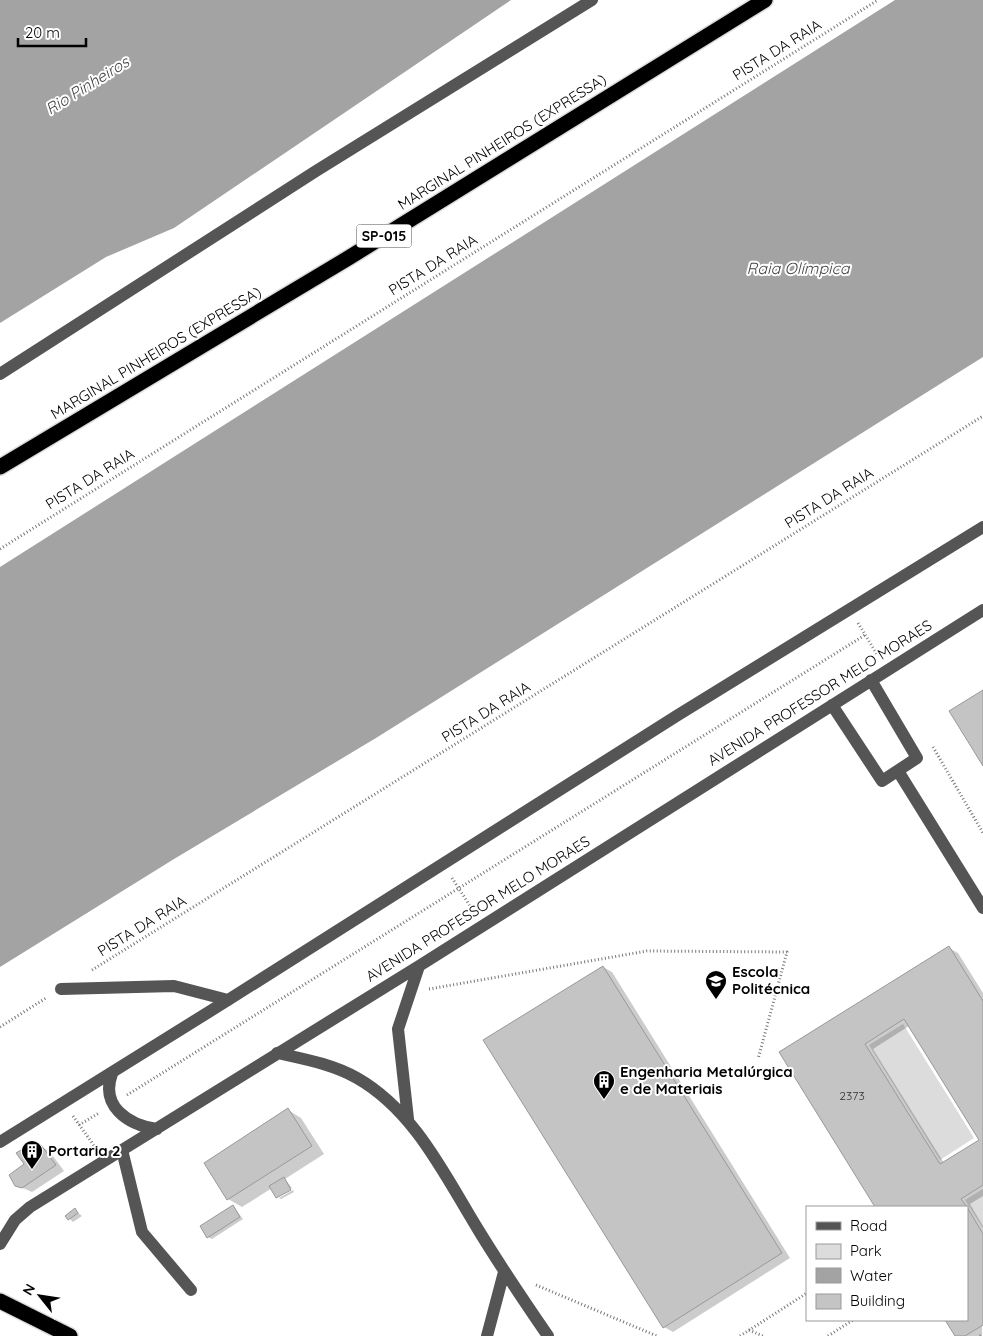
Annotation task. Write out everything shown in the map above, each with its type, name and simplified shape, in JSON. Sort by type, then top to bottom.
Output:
[{"type":"highway","name":"MARGINAL PINHEIROS (EXPRESSA)","points":[[0,468],[358,252],[765,0]]},
{"type":"highway","points":[[0,1301],[70,1336]]},
{"type":"street","points":[[0,374],[316,170],[592,0]]},
{"type":"street","points":[[0,1142],[112,1074],[678,715],[983,527]]},
{"type":"street","name":"AVENIDA PROFESSOR MELO MORAES","points":[[0,1244],[15,1220],[30,1207],[420,966],[482,924],[983,610]]},
{"type":"street","points":[[832,705],[882,781],[898,771],[917,758],[871,680]]},
{"type":"street","points":[[898,771],[983,908]]},
{"type":"street","points":[[408,1119],[398,1029],[420,966]]},
{"type":"street","points":[[62,989],[174,986],[228,1000]]},
{"type":"street","points":[[277,1053],[313,1061],[356,1078],[374,1090],[408,1119],[504,1272],[548,1336]]},
{"type":"street","points":[[112,1074],[108,1092],[112,1104],[139,1127],[157,1129]]},
{"type":"street","points":[[122,1150],[131,1194],[142,1232],[191,1290]]},
{"type":"street","points":[[486,1336],[504,1272]]},
{"type":"path","name":"PISTA DA RAIA","points":[[0,549],[878,0]]},
{"type":"path","name":"PISTA DA RAIA","points":[[0,1027],[983,416]]},
{"type":"path","points":[[79,1125],[865,635],[887,671]]},
{"type":"path","points":[[443,864],[482,924]]},
{"type":"path","points":[[411,992],[647,952],[786,952],[758,1059]]},
{"type":"path","points":[[64,1103],[105,1161]]},
{"type":"path","points":[[504,1272],[657,1336]]},
{"type":"path","points":[[740,1336],[806,1294]]},
{"type":"path","points":[[828,1336],[850,1321]]},
{"type":"path","points":[[749,1330],[763,1336]]},
{"type":"green space","points":[[903,1024],[974,1138],[940,1160],[869,1045]]},
{"type":"green space","points":[[983,1189],[983,1228],[965,1200]]},
{"type":"water","name":"Rio Pinheiros","points":[[0,0],[511,0],[174,228],[106,257],[0,323]]},
{"type":"water","name":"Raia Olímpica","points":[[895,0],[983,0],[983,357],[376,738],[174,859],[0,967],[0,567]]},
{"type":"building","points":[[983,690],[983,766],[949,711]]},
{"type":"building","points":[[949,946],[983,1001],[983,1185],[961,1199],[966,1206],[874,1206],[779,1052]],"holes":[[[904,1019],[979,1140],[940,1164],[865,1044]]]},
{"type":"building","name":"Engenharia Metalúrgica e de Materiais","points":[[603,966],[782,1253],[663,1328],[483,1040]]},
{"type":"building","points":[[288,1108],[312,1146],[227,1200],[204,1163]]},
{"type":"building","name":"Portaria 2","points":[[31,1144],[41,1145],[56,1165],[22,1188],[15,1186],[9,1175],[24,1164],[16,1153]]},
{"type":"building","points":[[284,1177],[291,1190],[276,1198],[269,1186]]},
{"type":"building","points":[[233,1205],[240,1217],[207,1238],[200,1226]]},
{"type":"building","points":[[75,1208],[78,1213],[68,1220],[65,1216]]},
{"type":"building","points":[[968,1209],[983,1234],[983,1325],[965,1336],[955,1336],[946,1321],[968,1321]]},
{"type":"place","name":"Escola Politécnica","points":[[716,1000]]},
{"type":"place","name":"Engenharia Metalúrgica e de Materiais","points":[[604,1100]]},
{"type":"place","name":"Portaria 2","points":[[32,1170]]}]
